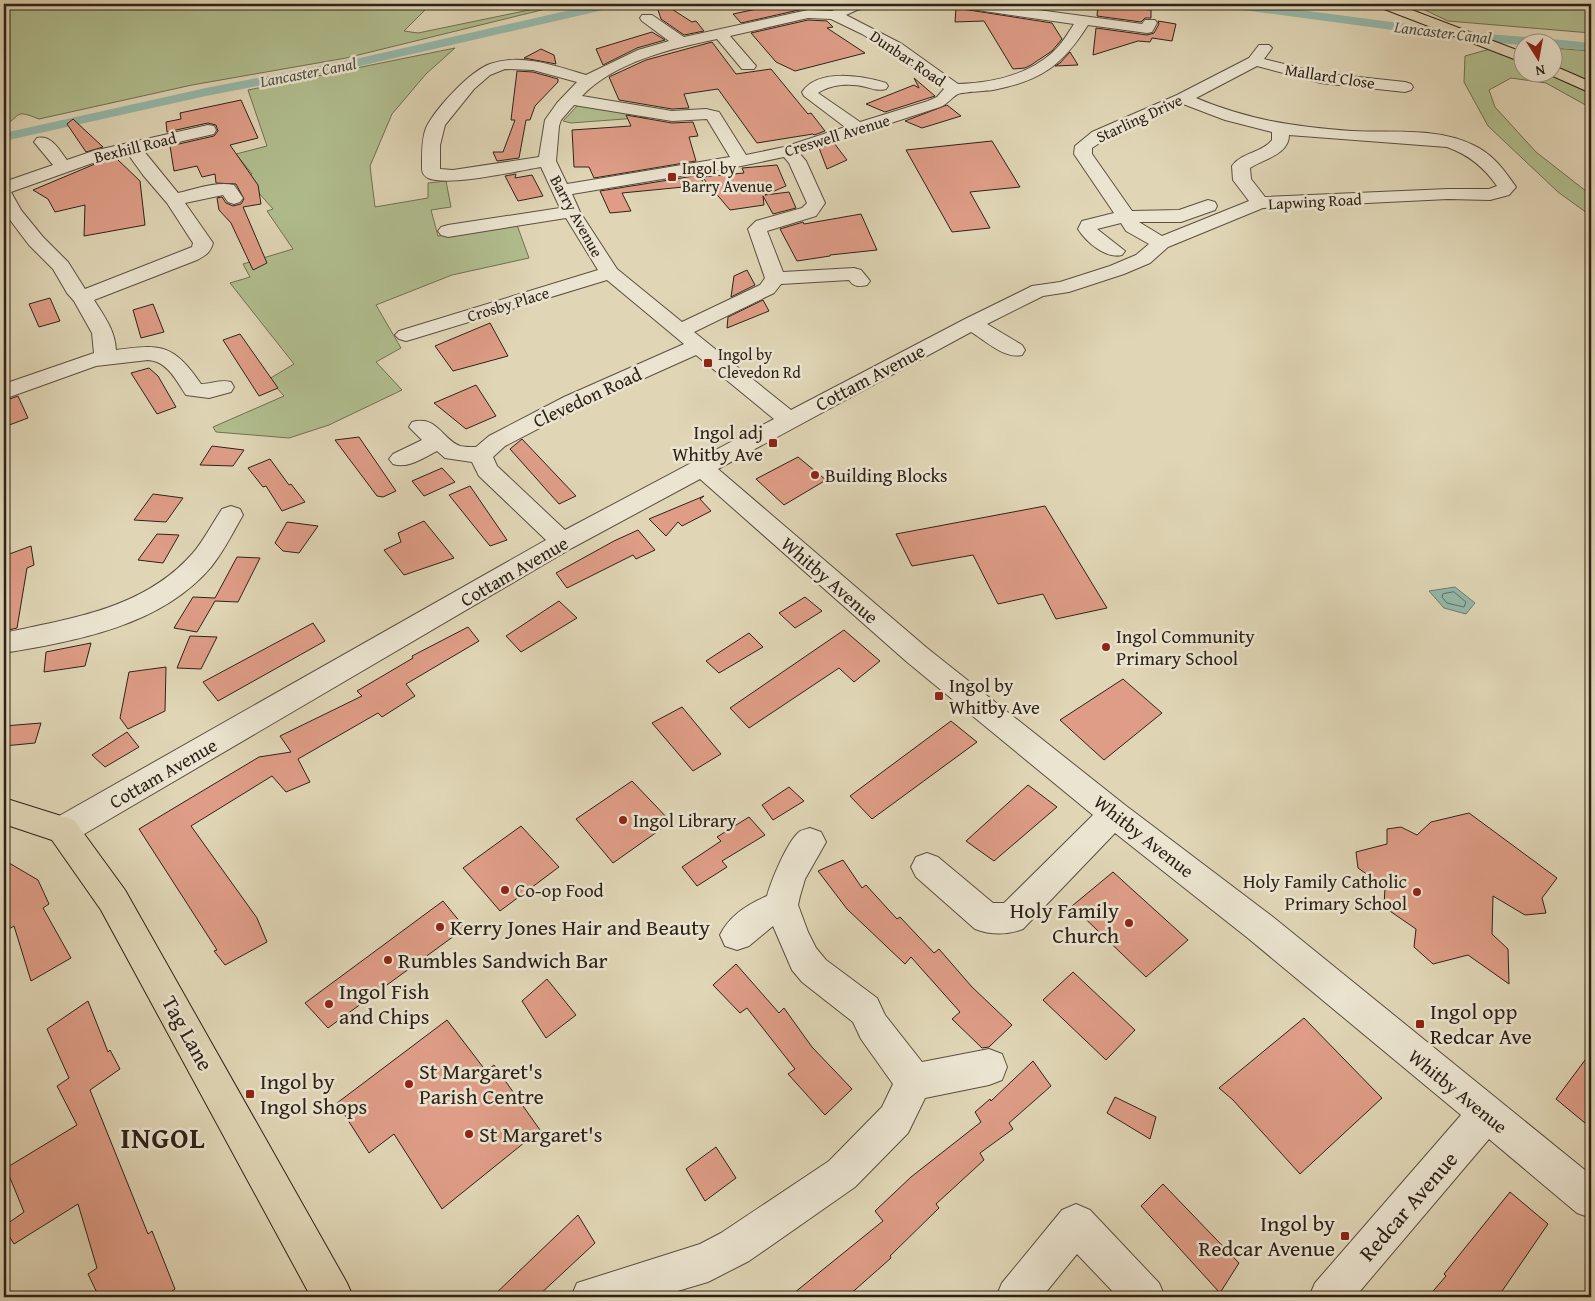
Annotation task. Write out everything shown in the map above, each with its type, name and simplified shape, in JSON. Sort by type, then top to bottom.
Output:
[{"type":"main road","points":[[1384,4],[1426,18],[1512,52]]},
{"type":"main road","points":[[1562,75],[1591,88]]},
{"type":"main road","points":[[4,811],[63,830]]},
{"type":"main road","name":"Tag Lane","points":[[63,830],[113,900],[333,1297]]},
{"type":"street","points":[[794,4],[805,10],[808,14]]},
{"type":"street","name":"Barry Avenue","points":[[789,420],[610,273],[571,212],[547,161],[553,120],[588,80],[643,53],[681,42],[808,14],[834,15],[853,6],[865,4]]},
{"type":"street","points":[[963,4],[1007,6],[1147,29],[1150,24]]},
{"type":"street","name":"Dunbar Road","points":[[834,15],[886,39],[923,64],[954,89]]},
{"type":"street","points":[[646,18],[681,42]]},
{"type":"street","points":[[954,89],[976,88],[1002,83],[1040,68],[1058,56],[1084,20]]},
{"type":"street","points":[[721,34],[746,66]]},
{"type":"street","name":"Mallard Close","points":[[1260,55],[1321,78],[1405,87]]},
{"type":"street","name":"Starling Drive","points":[[1161,243],[1133,227],[1125,217],[1083,154],[1084,146],[1098,136],[1183,98],[1260,55]]},
{"type":"street","points":[[547,161],[453,175],[437,175],[431,172],[430,147],[435,128],[456,98],[466,86],[491,68],[503,64],[518,64],[588,80]]},
{"type":"street","points":[[857,128],[812,96],[810,92],[819,86],[847,79],[864,81],[880,86]]},
{"type":"street","name":"Creswell Avenue","points":[[561,190],[741,161],[788,151],[934,104],[943,100],[954,89]]},
{"type":"street","points":[[1183,98],[1233,119],[1280,129],[1357,136],[1439,140],[1472,150],[1484,158],[1501,177]]},
{"type":"street","points":[[570,99],[672,116],[706,114],[713,116],[741,161]]},
{"type":"street","name":"Bexhill Road","points":[[4,188],[63,166],[208,129]]},
{"type":"street","points":[[1260,203],[1242,180],[1241,166],[1247,160],[1275,148],[1280,141],[1280,129]]},
{"type":"street","points":[[43,142],[63,166]]},
{"type":"street","points":[[82,297],[190,256],[201,250],[203,243],[174,200],[149,171],[133,148]]},
{"type":"street","points":[[775,278],[757,229],[763,225],[803,214],[820,213],[797,160],[788,151]]},
{"type":"street","name":"Lapwing Road","points":[[1039,290],[1062,288],[1117,270],[1144,259],[1161,243],[1260,203],[1448,194],[1490,195],[1503,192],[1506,187],[1501,177],[1387,185]]},
{"type":"street","points":[[174,200],[215,190],[228,190],[234,198]]},
{"type":"street","points":[[1115,252],[1094,238],[1087,229],[1089,224],[1125,217],[1181,216],[1235,195]]},
{"type":"street","points":[[4,196],[13,212],[61,266],[77,293],[82,297],[106,337],[107,347],[104,357]]},
{"type":"street","points":[[448,231],[571,212]]},
{"type":"street","name":"Crosby Place","points":[[406,335],[610,273]]},
{"type":"street","points":[[775,278],[854,274],[860,281]]},
{"type":"street","points":[[679,331],[767,289],[775,278]]},
{"type":"street","name":"Cottam Avenue","points":[[63,830],[563,542],[972,323],[1039,290]]},
{"type":"street","points":[[972,323],[1014,350]]},
{"type":"street","name":"Clevedon Road","points":[[481,455],[497,441],[572,402],[698,346]]},
{"type":"street","points":[[4,392],[104,357],[161,355],[171,361],[194,390],[209,391],[223,387]]},
{"type":"street","points":[[420,427],[453,453],[481,455],[487,470],[563,542]]},
{"type":"street","points":[[401,459],[439,441]]},
{"type":"street","name":"Whitby Avenue","points":[[701,467],[917,656],[1114,814],[1262,928],[1591,1199]]},
{"type":"street","points":[[4,643],[108,620],[143,607],[167,592],[198,565],[231,515]]},
{"type":"street","points":[[927,867],[987,918],[1011,918],[1114,814]]},
{"type":"street","points":[[810,842],[791,872],[784,889],[782,905],[793,936],[804,959],[814,971],[865,1010],[873,1027],[914,1082]]},
{"type":"street","points":[[738,936],[750,922],[767,910],[782,905]]},
{"type":"street","points":[[914,1082],[989,1067]]},
{"type":"street","points":[[590,1297],[708,1262],[735,1247],[842,1174],[895,1120],[914,1082]]},
{"type":"street","name":"Redcar Avenue","points":[[1329,1297],[1486,1114]]},
{"type":"street","points":[[1016,1297],[1076,1224],[1145,1297]]},
{"type":"shaded area","points":[[4,4],[431,4],[404,31],[418,33],[558,4],[566,4],[346,58],[192,85],[39,119],[22,114],[16,116],[4,126]]},
{"type":"shaded area","points":[[1412,4],[1591,4],[1591,33],[1448,21]]},
{"type":"shaded area","points":[[455,48],[426,74],[392,114],[370,166],[375,207],[428,198],[428,183],[446,181],[451,207],[431,210],[438,236],[517,225],[529,258],[452,275],[376,305],[401,348],[376,362],[402,390],[329,425],[289,438],[216,432],[213,427],[284,396],[269,379],[294,364],[230,283],[250,277],[243,264],[293,249],[267,211],[273,209],[258,192],[237,179],[252,174],[236,154],[267,146],[248,90]]},
{"type":"shaded area","points":[[1490,49],[1512,58],[1512,78],[1489,90],[1495,107],[1536,152],[1591,195],[1591,216],[1558,192],[1488,126],[1464,82],[1465,56]]},
{"type":"shaded area","points":[[1562,49],[1591,51],[1591,84],[1562,70]]},
{"type":"shaded area","points":[[1562,80],[1591,94],[1591,108],[1546,83],[1539,82],[1562,82]]},
{"type":"shaded area","points":[[578,105],[651,117],[571,123],[563,121]]},
{"type":"water","points":[[1455,587],[1475,603],[1466,614],[1444,608],[1429,591]]},
{"type":"building","points":[[656,4],[664,4],[692,22],[696,21],[704,31],[684,35],[661,19]]},
{"type":"building","points":[[781,4],[810,4],[815,8],[741,23],[733,14]]},
{"type":"building","points":[[1098,5],[1151,10],[1151,18],[1145,18],[1141,22],[1097,16]]},
{"type":"building","points":[[956,8],[1052,23],[1062,39],[1052,51],[1031,65],[1025,68],[1013,69],[984,21],[955,22]]},
{"type":"building","points":[[808,20],[827,21],[833,27],[827,28],[865,53],[795,71],[776,62],[751,33]]},
{"type":"building","points":[[1158,21],[1176,24],[1172,41],[1152,38],[1150,42],[1138,41],[1093,55],[1096,28],[1147,35],[1154,33],[1159,24]]},
{"type":"building","points":[[652,32],[665,40],[637,48],[603,65],[596,49]]},
{"type":"building","points":[[712,42],[736,74],[771,69],[808,114],[811,113],[825,131],[814,135],[757,143],[718,89],[684,94],[689,108],[672,109],[619,100],[609,77],[646,60]]},
{"type":"building","points":[[541,49],[554,55],[556,64],[524,58]]},
{"type":"building","points":[[1070,52],[1078,65],[1055,66],[1060,63]]},
{"type":"building","points":[[517,71],[533,72],[558,79],[558,82],[535,106],[530,120],[526,120],[519,158],[497,161],[493,152],[503,152],[515,120],[511,120]]},
{"type":"building","points":[[914,78],[935,96],[885,112],[866,104],[914,85],[919,88]]},
{"type":"building","points":[[241,100],[258,138],[230,145],[258,185],[261,204],[243,207],[267,263],[253,270],[231,223],[219,210],[217,198],[222,197],[226,203],[233,206],[241,204],[244,199],[236,184],[216,183],[215,174],[202,177],[197,166],[174,171],[170,146],[214,136],[218,131],[216,125],[208,123],[167,132],[166,122],[181,119],[180,113]]},
{"type":"building","points":[[947,105],[961,116],[922,128],[905,121]]},
{"type":"building","points":[[626,115],[672,123],[693,122],[698,136],[689,137],[696,161],[594,178],[589,167],[574,167],[572,130],[631,126]]},
{"type":"building","points":[[73,119],[103,147],[86,152],[67,124]]},
{"type":"building","points":[[992,141],[1020,187],[970,192],[990,228],[952,232],[906,150]]},
{"type":"building","points":[[834,143],[847,160],[827,169],[819,148]]},
{"type":"building","points":[[116,158],[140,181],[145,225],[84,236],[85,205],[55,212],[48,199],[33,190],[95,164]]},
{"type":"building","points":[[777,165],[786,186],[765,195],[789,192],[796,208],[773,214],[763,196],[764,205],[730,210],[702,177],[744,173],[742,168]]},
{"type":"building","points":[[516,174],[515,178],[532,175],[543,196],[518,201],[505,176]]},
{"type":"building","points":[[700,175],[704,185],[622,193],[631,211],[610,213],[600,191]]},
{"type":"building","points":[[861,214],[877,250],[797,261],[780,229],[803,222],[804,224]]},
{"type":"building","points":[[747,270],[755,285],[731,297],[734,276]]},
{"type":"building","points":[[50,298],[60,321],[39,327],[29,304]]},
{"type":"building","points":[[763,300],[769,311],[727,328],[728,317]]},
{"type":"building","points":[[153,304],[164,332],[141,338],[133,310]]},
{"type":"building","points":[[490,323],[508,356],[453,371],[435,346]]},
{"type":"building","points":[[240,334],[278,388],[259,396],[223,340]]},
{"type":"building","points":[[149,368],[158,376],[176,407],[157,414],[131,373]]},
{"type":"building","points":[[476,385],[496,416],[466,429],[434,403]]},
{"type":"building","points":[[18,396],[28,418],[4,427],[4,401]]},
{"type":"building","points":[[359,437],[396,491],[383,497],[377,496],[335,440]]},
{"type":"building","points":[[522,439],[576,496],[559,504],[510,449]]},
{"type":"building","points":[[212,446],[244,450],[233,466],[200,465]]},
{"type":"building","points":[[798,457],[826,480],[784,505],[756,479]]},
{"type":"building","points":[[270,459],[289,485],[291,484],[305,502],[282,511],[266,486],[263,487],[248,468]]},
{"type":"building","points":[[442,468],[455,482],[424,496],[412,481]]},
{"type":"building","points":[[470,486],[507,540],[490,546],[449,495]]},
{"type":"building","points":[[153,494],[183,498],[166,522],[134,520]]},
{"type":"building","points":[[704,496],[700,499],[711,511],[682,526],[678,522],[666,536],[649,519]]},
{"type":"building","points":[[1045,506],[1107,608],[1056,619],[1043,594],[998,604],[973,555],[912,566],[896,534]]},
{"type":"building","points":[[424,521],[454,558],[404,575],[384,550],[401,542],[398,533]]},
{"type":"building","points":[[287,522],[318,526],[299,553],[283,551],[275,543]]},
{"type":"building","points":[[638,530],[655,550],[636,559],[633,555],[567,588],[556,573],[614,541]]},
{"type":"building","points":[[157,534],[179,535],[163,563],[138,560]]},
{"type":"building","points":[[31,546],[34,565],[27,568],[17,628],[4,631],[4,556]]},
{"type":"building","points":[[237,557],[260,558],[238,602],[215,601],[197,632],[174,628],[193,597],[215,598]]},
{"type":"building","points":[[805,597],[822,611],[795,628],[779,613]]},
{"type":"building","points":[[559,601],[577,618],[521,652],[506,636]]},
{"type":"building","points":[[313,623],[325,641],[218,701],[203,682]]},
{"type":"building","points":[[468,627],[479,641],[406,684],[415,696],[382,717],[378,713],[298,759],[310,782],[286,792],[272,776],[191,826],[257,918],[267,942],[225,965],[214,951],[217,950],[139,829],[259,757],[291,752],[280,736],[362,696],[357,691],[413,658],[412,656]]},
{"type":"building","points":[[844,630],[880,661],[854,682],[839,668],[749,728],[730,708]]},
{"type":"building","points":[[749,633],[763,647],[719,673],[706,661]]},
{"type":"building","points":[[190,636],[217,637],[201,669],[177,668]]},
{"type":"building","points":[[91,643],[85,666],[44,672],[46,652]]},
{"type":"building","points":[[166,667],[165,711],[128,729],[120,718],[129,672]]},
{"type":"building","points":[[1123,679],[1162,713],[1104,760],[1060,720]]},
{"type":"building","points":[[682,707],[721,754],[693,771],[652,723]]},
{"type":"building","points":[[951,721],[977,742],[872,819],[850,796]]},
{"type":"building","points":[[41,723],[35,743],[4,746],[4,726]]},
{"type":"building","points":[[127,732],[139,747],[105,767],[92,755]]},
{"type":"building","name":"Ingol Library","points":[[632,781],[671,822],[613,863],[576,819]]},
{"type":"building","points":[[1028,785],[1057,807],[994,861],[966,841]]},
{"type":"building","points":[[789,787],[804,801],[773,820],[762,805]]},
{"type":"building","points":[[1469,813],[1557,878],[1542,898],[1546,913],[1525,915],[1493,896],[1492,934],[1508,949],[1509,984],[1468,955],[1433,964],[1414,947],[1416,929],[1384,907],[1385,887],[1358,868],[1356,852],[1387,844],[1387,829],[1401,827],[1417,835],[1431,822]]},
{"type":"building","points":[[749,817],[765,835],[722,861],[727,867],[697,886],[682,867],[721,841],[717,837]]},
{"type":"building","name":"Co-op Food","points":[[521,826],[559,867],[500,911],[463,868]]},
{"type":"building","points":[[4,860],[38,880],[49,904],[43,908],[71,958],[31,981],[14,926],[4,932]]},
{"type":"building","points":[[843,860],[862,888],[866,885],[897,919],[900,917],[934,953],[939,949],[972,987],[1012,1025],[989,1047],[982,1048],[952,1019],[960,1012],[911,957],[905,964],[847,909],[818,871]]},
{"type":"building","name":"Holy Family Church","points":[[1113,872],[1188,940],[1146,977],[1072,906]]},
{"type":"building","points":[[443,901],[465,928],[328,1028],[305,1003]]},
{"type":"building","points":[[736,964],[779,1013],[784,1008],[812,1047],[852,1089],[825,1115],[788,1074],[795,1069],[747,1008],[740,1013],[713,985]]},
{"type":"building","points":[[1073,972],[1135,1030],[1106,1060],[1043,1000]]},
{"type":"building","points":[[547,979],[576,1015],[546,1038],[522,1001]]},
{"type":"building","points":[[88,1001],[108,1052],[110,1050],[120,1069],[90,1090],[148,1234],[152,1231],[175,1289],[164,1297],[99,1297],[88,1274],[97,1268],[78,1204],[14,1244],[4,1228],[4,1226],[24,1212],[6,1168],[77,1125],[57,1086],[69,1078],[47,1029]]},
{"type":"building","points":[[1304,1018],[1382,1098],[1300,1174],[1233,1100],[1219,1088]]},
{"type":"building","points":[[447,1020],[486,1071],[494,1065],[540,1130],[442,1209],[394,1134],[369,1153],[337,1103]]},
{"type":"building","points":[[1591,1052],[1591,1128],[1556,1099]]},
{"type":"building","points":[[1033,1061],[1051,1086],[1009,1123],[1013,1129],[980,1153],[984,1160],[936,1204],[939,1208],[890,1256],[891,1258],[847,1297],[789,1297],[883,1221],[875,1211],[911,1177],[981,1122],[975,1112],[990,1099],[991,1101]]},
{"type":"building","points":[[1115,1097],[1156,1117],[1150,1139],[1107,1113]]},
{"type":"building","points":[[716,1147],[736,1178],[705,1201],[686,1169]]},
{"type":"building","points":[[1163,1184],[1239,1263],[1220,1293],[1141,1206]]},
{"type":"building","points":[[1510,1192],[1548,1224],[1498,1297],[1428,1297],[1446,1276],[1444,1274]]},
{"type":"building","points":[[578,1215],[595,1243],[537,1297],[492,1297]]},
{"type":"waterway","name":"Lancaster Canal","points":[[4,137],[206,92],[360,62],[612,4]]},
{"type":"waterway","name":"Lancaster Canal","points":[[1228,4],[1475,37],[1512,40]]},
{"type":"waterway","name":"Lancaster Canal","points":[[1562,44],[1591,47]]},
{"type":"place","name":"Ingol by Barry Avenue","points":[[672,177]]},
{"type":"place","name":"Ingol by Clevedon Rd","points":[[708,363]]},
{"type":"place","name":"Ingol adj Whitby Ave","points":[[773,443]]},
{"type":"place","name":"Building Blocks","points":[[815,475]]},
{"type":"place","name":"Ingol Community Primary School","points":[[1106,647]]},
{"type":"place","name":"Ingol by Whitby Ave","points":[[939,696]]},
{"type":"place","name":"Ingol Library","points":[[623,820]]},
{"type":"place","name":"Co-op Food","points":[[505,890]]},
{"type":"place","name":"Holy Family Catholic Primary School","points":[[1417,892]]},
{"type":"place","name":"Holy Family Church","points":[[1129,923]]},
{"type":"place","name":"Kerry Jones Hair and Beauty","points":[[440,927]]},
{"type":"place","name":"Rumbles Sandwich Bar","points":[[388,960]]},
{"type":"place","name":"Ingol Fish and Chips","points":[[329,1004]]},
{"type":"place","name":"Ingol opp Redcar Ave","points":[[1420,1024]]},
{"type":"place","name":"St Margaret's Parish Centre","points":[[409,1084]]},
{"type":"place","name":"Ingol by Ingol Shops","points":[[250,1094]]},
{"type":"place","name":"St Margaret's","points":[[469,1134]]},
{"type":"place","name":"Ingol by Redcar Avenue","points":[[1345,1236]]},
{"type":"district","name":"INGOL","points":[[163,1137]]}]
